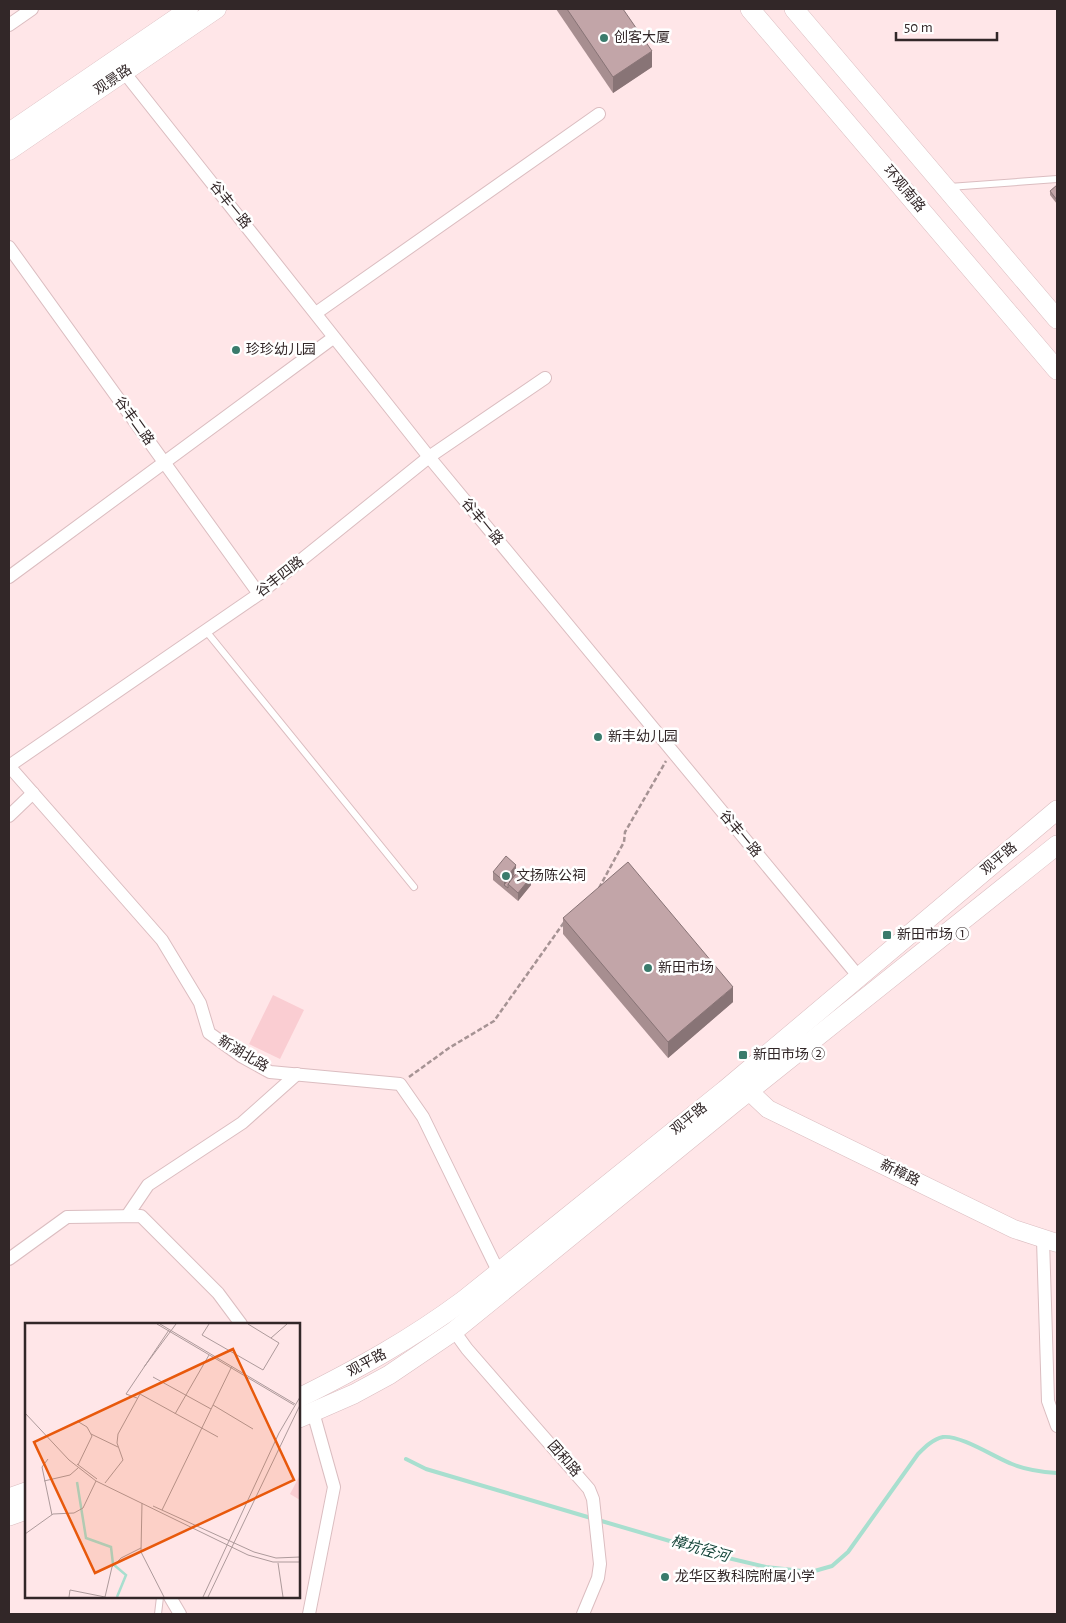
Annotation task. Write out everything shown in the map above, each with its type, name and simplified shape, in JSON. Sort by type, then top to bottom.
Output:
[{"type":"main road","name":"环观南路","points":[[750,9],[1057,370]]},
{"type":"main road","points":[[794,9],[1057,319]]},
{"type":"main road","name":"观平路","points":[[300,1398],[350,1373],[401,1344],[426,1328],[499,1273],[725,1090],[1057,810]]},
{"type":"main road","name":"观平路","points":[[306,1415],[354,1394],[389,1375],[454,1331],[1057,845]]},
{"type":"main road","points":[[9,1498],[25,1492]]},
{"type":"main road","points":[[9,1516],[25,1510]]},
{"type":"street","points":[[9,25],[32,9]]},
{"type":"street","name":"观景路","points":[[9,151],[190,9]]},
{"type":"street","name":"观景路","points":[[9,132],[217,9]]},
{"type":"street","name":"谷丰一路","points":[[119,66],[429,457],[859,977]]},
{"type":"street","points":[[316,313],[599,114]]},
{"type":"street","name":"谷丰二路","points":[[9,247],[259,594]]},
{"type":"street","points":[[9,577],[333,338]]},
{"type":"street","name":"谷丰四路","points":[[9,766],[259,594],[429,457],[545,378]]},
{"type":"street","name":"新湖北路","points":[[9,766],[162,940],[200,1003],[209,1033],[241,1056],[270,1072],[400,1084]]},
{"type":"street","points":[[9,816],[33,793]]},
{"type":"street","points":[[127,1216],[148,1185],[242,1123],[297,1074]]},
{"type":"street","points":[[400,1084],[423,1117],[499,1273]]},
{"type":"street","name":"新樟路","points":[[749,1092],[768,1109],[1014,1229],[1050,1241]]},
{"type":"street","points":[[9,1260],[67,1217],[140,1216],[218,1294],[241,1323]]},
{"type":"street","points":[[1050,1241],[1048,1401],[1057,1426]]},
{"type":"street","name":"团和路","points":[[454,1331],[467,1349],[583,1480],[593,1499],[600,1564],[598,1578],[583,1614]]},
{"type":"street","points":[[306,1415],[334,1487],[309,1614]]},
{"type":"street","points":[[171,1598],[180,1614]]},
{"type":"lane","points":[[945,187],[1057,180]]},
{"type":"lane","points":[[206,630],[414,887]]},
{"type":"lane","points":[[158,1614],[160,1598]]},
{"type":"path","points":[[597,892],[624,842],[625,832],[672,751]]},
{"type":"path","points":[[400,1084],[449,1048],[494,1021],[566,920]]},
{"type":"shaded area","points":[[273,995],[304,1010],[280,1059],[249,1044]]},
{"type":"building","name":"创客大厦","points":[[567,9],[623,9],[652,51],[613,77]]},
{"type":"building","points":[[1057,185],[1057,200],[1050,191]]},
{"type":"building","points":[[506,856],[516,865],[504,881],[493,872]]},
{"type":"building","name":"新田市场","points":[[628,862],[733,987],[668,1042],[563,918]]},
{"type":"building","points":[[516,869],[518,871],[515,876],[513,874]]},
{"type":"building","points":[[520,869],[531,877],[518,893],[508,884]]},
{"type":"building","points":[[508,880],[510,882],[508,888],[504,885]]},
{"type":"waterway","name":"樟坑径河","points":[[598,1520],[728,1558],[766,1567],[811,1572],[832,1566],[848,1552],[918,1454],[939,1438],[950,1437],[959,1439],[1023,1468],[1057,1473]]},
{"type":"waterway","name":"樟坑径河","points":[[406,1459],[426,1469],[591,1518]]},
{"type":"place","name":"创客大厦","points":[[604,38]]},
{"type":"place","name":"珍珍幼儿园","points":[[236,350]]},
{"type":"place","name":"新丰幼儿园","points":[[598,737]]},
{"type":"place","name":"文扬陈公祠","points":[[506,876]]},
{"type":"place","name":"新田市场 ①","points":[[887,935]]},
{"type":"place","name":"新田市场","points":[[648,968]]},
{"type":"place","name":"新田市场 ②","points":[[743,1055]]},
{"type":"place","name":"龙华区教科院附属小学","points":[[665,1577]]}]
